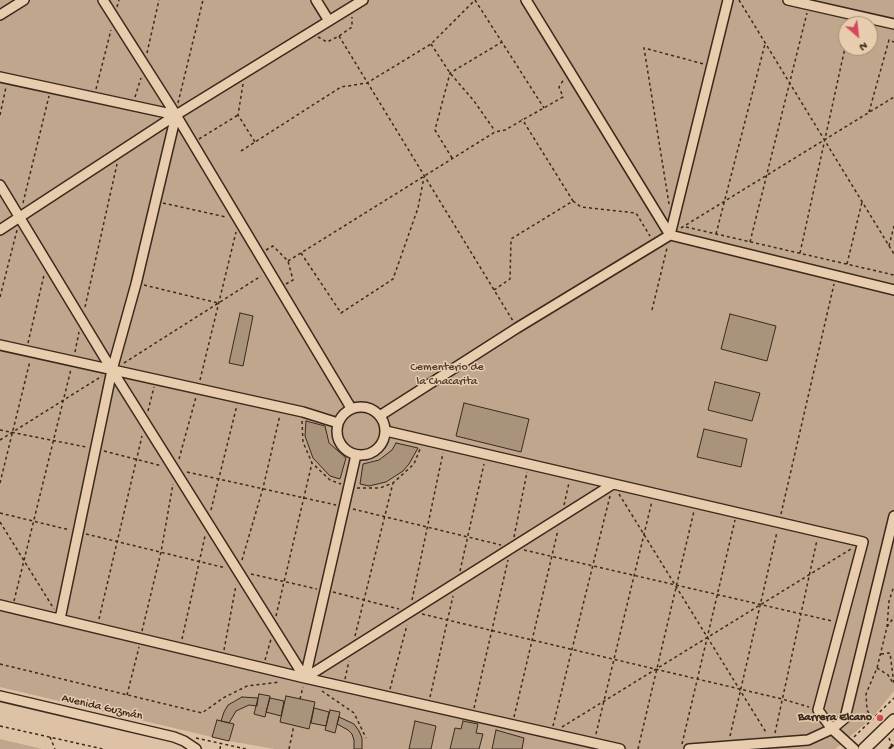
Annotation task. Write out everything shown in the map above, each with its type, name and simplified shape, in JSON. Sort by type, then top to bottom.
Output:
[{"type":"main road","points":[[864,749],[894,720]]},
{"type":"street","points":[[0,15],[24,0]]},
{"type":"street","points":[[103,0],[176,115],[351,408]]},
{"type":"street","points":[[316,0],[328,21]]},
{"type":"street","points":[[0,230],[176,115],[363,0]]},
{"type":"street","points":[[526,0],[670,235],[894,290]]},
{"type":"street","points":[[381,415],[517,328],[670,235],[728,0]]},
{"type":"street","points":[[788,0],[894,24]]},
{"type":"street","points":[[4,77],[176,115]]},
{"type":"street","points":[[60,619],[112,370],[136,284],[176,115]]},
{"type":"street","points":[[0,184],[112,370],[305,678]]},
{"type":"street","points":[[0,345],[282,407],[338,423]]},
{"type":"street","points":[[367,407],[381,415],[385,423],[386,431],[382,445],[371,454],[356,455],[344,449],[337,437],[338,423],[343,414],[351,408],[367,407]]},
{"type":"street","points":[[386,431],[863,542],[818,710],[832,728],[851,746]]},
{"type":"street","points":[[305,678],[356,455]]},
{"type":"street","points":[[305,678],[613,484]]},
{"type":"street","points":[[689,749],[808,740],[832,728],[845,718],[894,516]]},
{"type":"street","points":[[0,605],[343,687],[620,749]]},
{"type":"street","name":"Avenida Guzmán","points":[[0,696],[174,737],[184,740],[196,749]]},
{"type":"path","points":[[94,96],[119,0]]},
{"type":"path","points":[[176,115],[203,0]]},
{"type":"path","points":[[241,151],[341,87],[367,83],[431,44],[475,0],[544,108]]},
{"type":"path","points":[[739,0],[894,254]]},
{"type":"path","points":[[750,242],[809,5]]},
{"type":"path","points":[[309,33],[327,42],[339,36],[352,27],[351,7]]},
{"type":"path","points":[[339,36],[517,328]]},
{"type":"path","points":[[869,113],[889,40],[894,42]]},
{"type":"path","points":[[453,158],[435,130],[450,73],[502,42]]},
{"type":"path","points":[[716,234],[765,43]]},
{"type":"path","points":[[431,44],[450,73],[474,101],[495,132]]},
{"type":"path","points":[[676,212],[668,202],[644,48],[712,66]]},
{"type":"path","points":[[800,253],[843,56]]},
{"type":"path","points":[[288,261],[495,132],[505,130],[522,119],[564,97],[559,87],[570,71]]},
{"type":"path","points":[[245,72],[238,115],[255,142]]},
{"type":"path","points":[[0,115],[4,77]]},
{"type":"path","points":[[0,297],[52,87]]},
{"type":"path","points":[[652,310],[670,235],[894,97]]},
{"type":"path","points":[[193,143],[238,115]]},
{"type":"path","points":[[522,119],[573,201],[581,207],[636,213],[655,245]]},
{"type":"path","points":[[13,608],[73,361],[120,151]]},
{"type":"path","points":[[301,253],[341,313],[393,279],[418,208],[424,176]]},
{"type":"path","points":[[127,696],[161,552],[176,470],[198,389],[239,220],[156,201]]},
{"type":"path","points":[[494,290],[510,279],[511,239],[573,201]]},
{"type":"path","points":[[848,264],[862,202]]},
{"type":"path","points":[[685,226],[894,275]]},
{"type":"path","points":[[889,246],[894,226]]},
{"type":"path","points":[[259,253],[273,246],[288,261],[293,280],[280,288]]},
{"type":"path","points":[[0,483],[48,262]]},
{"type":"path","points":[[0,440],[269,270]]},
{"type":"path","points":[[728,746],[836,276]]},
{"type":"path","points":[[136,284],[218,303]]},
{"type":"path","points":[[145,421],[156,380]]},
{"type":"path","points":[[222,658],[239,572],[263,488],[282,407]]},
{"type":"path","points":[[0,430],[96,449],[176,470],[263,488],[426,526],[511,548],[593,565],[676,586],[717,594],[760,606],[842,624]]},
{"type":"path","points":[[97,628],[142,436]]},
{"type":"path","points":[[388,697],[410,612],[426,526],[445,444]]},
{"type":"path","points":[[264,668],[312,463]]},
{"type":"path","points":[[472,716],[511,548],[528,464]]},
{"type":"path","points":[[512,725],[571,474]]},
{"type":"path","points":[[343,687],[393,483]]},
{"type":"path","points":[[613,484],[773,743]]},
{"type":"path","points":[[551,734],[613,484]]},
{"type":"path","points":[[594,743],[654,493]]},
{"type":"path","points":[[638,749],[696,503]]},
{"type":"path","points":[[680,749],[737,513]]},
{"type":"path","points":[[0,522],[60,619]]},
{"type":"path","points":[[773,743],[819,532]]},
{"type":"path","points":[[551,734],[760,606],[810,573],[863,542]]},
{"type":"path","points":[[872,718],[867,710],[866,694],[877,668],[888,628],[889,601],[894,586]]},
{"type":"path","points":[[888,628],[894,617]]},
{"type":"path","points":[[881,654],[890,653],[894,684]]},
{"type":"path","points":[[0,664],[202,713],[223,698],[247,686],[283,681]]},
{"type":"path","points":[[877,668],[888,675],[894,684]]},
{"type":"path","points":[[300,699],[305,678]]},
{"type":"path","points":[[321,691],[354,713],[366,738]]},
{"type":"path","points":[[851,746],[894,698]]},
{"type":"path","points":[[289,749],[294,725]]},
{"type":"path","points":[[0,726],[103,749]]},
{"type":"path","points":[[883,731],[892,741],[893,749]]},
{"type":"path","points":[[50,737],[56,749]]},
{"type":"path","points":[[194,738],[246,749]]},
{"type":"path","points":[[220,749],[221,744]]},
{"type":"green space","name":"Cementerio de la Chacarita","points":[[0,0],[894,0],[894,691],[872,718],[835,749],[275,749],[229,741],[0,687]]},
{"type":"green space","points":[[0,739],[42,749],[0,749]]},
{"type":"building","points":[[240,313],[253,316],[243,366],[229,363]]},
{"type":"building","points":[[730,314],[776,326],[767,361],[721,349]]},
{"type":"building","points":[[715,382],[760,393],[752,421],[708,410]]},
{"type":"building","points":[[464,403],[529,419],[521,452],[456,436]]},
{"type":"building","points":[[306,421],[325,426],[329,443],[346,458],[340,479],[330,476],[313,458],[305,436]]},
{"type":"building","points":[[704,429],[747,439],[741,467],[697,457]]},
{"type":"building","points":[[396,443],[418,448],[409,464],[403,471],[386,482],[369,486],[360,484],[363,464],[379,460],[392,450]]},
{"type":"building","points":[[259,694],[270,696],[265,717],[254,714]]},
{"type":"building","points":[[286,696],[315,702],[309,729],[280,722]]},
{"type":"building","points":[[242,697],[258,698],[257,706],[249,705],[236,711],[229,723],[221,721],[228,705]]},
{"type":"building","points":[[270,698],[284,701],[281,716],[266,712]]},
{"type":"building","points":[[314,708],[329,712],[326,726],[311,723]]},
{"type":"building","points":[[330,710],[340,712],[335,733],[325,730]]},
{"type":"building","points":[[339,717],[354,724],[362,738],[362,749],[354,749],[352,734],[337,724]]},
{"type":"building","points":[[217,720],[234,724],[229,741],[212,737]]},
{"type":"building","points":[[415,721],[436,726],[431,749],[409,749]]},
{"type":"building","points":[[463,721],[478,724],[476,733],[483,734],[479,749],[450,749],[455,728],[461,729]]},
{"type":"building","points":[[496,730],[524,738],[522,749],[492,749]]},
{"type":"railway","points":[[889,749],[894,744]]},
{"type":"place","name":"Barrera Elcano","points":[[880,718]]}]
